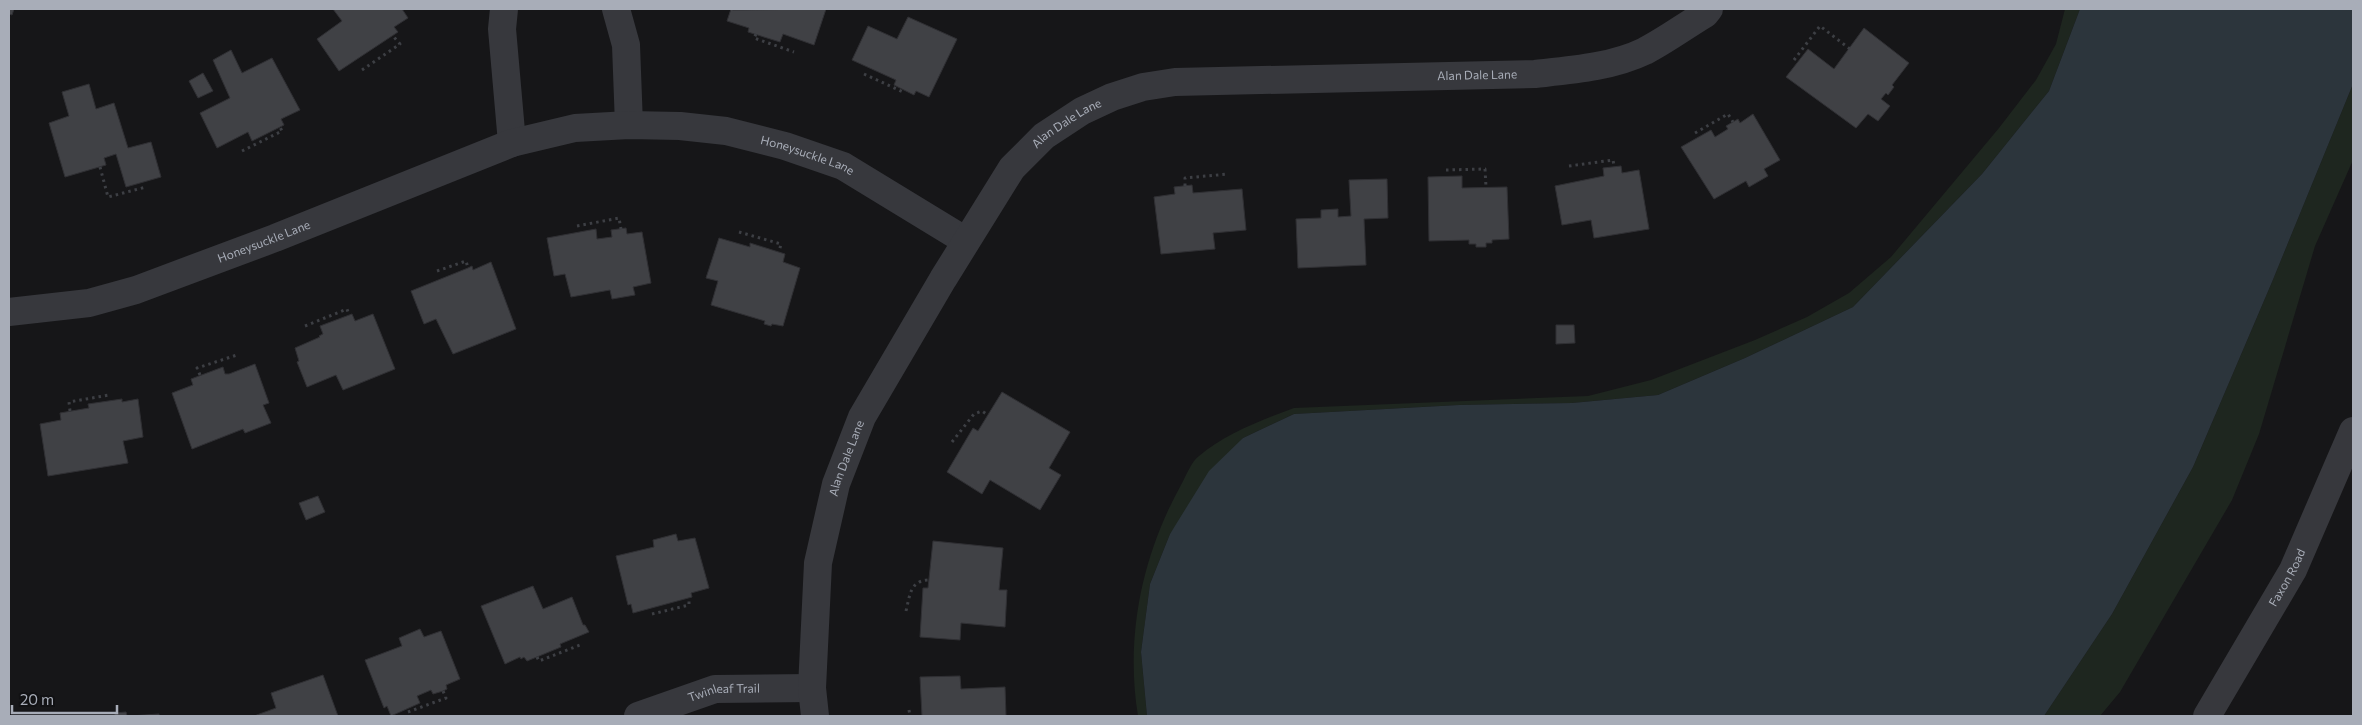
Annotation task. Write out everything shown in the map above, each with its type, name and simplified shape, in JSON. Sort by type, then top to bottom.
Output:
[{"type":"street","points":[[504,9],[502,29],[512,143]]},
{"type":"street","points":[[616,9],[626,45],[629,125]]},
{"type":"street","name":"Alan Dale Lane","points":[[815,716],[812,688],[818,563],[836,484],[862,417],[966,241],[1012,168],[1031,147],[1056,127],[1082,111],[1128,92],[1175,82],[1535,74],[1578,69],[1612,62],[1645,51],[1705,14],[1709,9]]},
{"type":"street","name":"Honeysuckle Lane","points":[[9,312],[89,303],[136,290],[266,241],[512,143],[575,128],[629,125],[680,126],[726,131],[785,146],[843,166],[966,241]]},
{"type":"street","name":"Faxon Road","points":[[2207,716],[2293,570],[2353,431]]},
{"type":"street","name":"Twinleaf Trail","points":[[638,716],[715,689],[812,688]]},
{"type":"path","points":[[1794,60],[1820,26],[1850,49]]},
{"type":"path","points":[[756,34],[754,38],[794,52]]},
{"type":"path","points":[[362,70],[400,44],[393,36]]},
{"type":"path","points":[[864,74],[903,92],[904,90]]},
{"type":"path","points":[[1695,133],[1728,114],[1733,122]]},
{"type":"path","points":[[242,151],[282,131],[280,127]]},
{"type":"path","points":[[1570,166],[1613,160],[1614,166]]},
{"type":"path","points":[[100,167],[108,197],[146,187]]},
{"type":"path","points":[[1446,170],[1485,169],[1486,187]]},
{"type":"path","points":[[1185,186],[1185,178],[1228,174]]},
{"type":"path","points":[[577,226],[619,218],[621,229]]},
{"type":"path","points":[[739,232],[781,244],[779,252]]},
{"type":"path","points":[[438,271],[466,261],[468,268]]},
{"type":"path","points":[[305,326],[347,309],[349,315]]},
{"type":"path","points":[[200,375],[197,368],[237,355]]},
{"type":"path","points":[[70,411],[69,402],[109,394]]},
{"type":"path","points":[[952,442],[974,414],[982,411],[988,415]]},
{"type":"path","points":[[906,611],[913,585],[918,580],[928,580]]},
{"type":"path","points":[[652,614],[689,605],[688,598]]},
{"type":"path","points":[[537,657],[539,661],[580,645]]},
{"type":"path","points":[[408,712],[446,698],[443,691]]},
{"type":"path","points":[[909,710],[910,716]]},
{"type":"shaded area","points":[[2065,9],[2080,9],[2049,91],[1982,174],[1853,307],[1745,358],[1658,395],[1572,403],[1459,405],[1294,414],[1243,438],[1170,534],[1150,584],[1141,652],[1147,716],[1138,716],[1134,656],[1140,597],[1147,568],[1167,512],[1189,469],[1196,459],[1209,448],[1244,428],[1294,408],[1588,396],[1651,380],[1755,340],[1807,317],[1849,293],[1891,257],[1999,128],[2036,80],[2056,44]]},
{"type":"shaded area","points":[[2080,9],[2353,9],[2353,84],[2272,282],[2193,467],[2112,614],[2044,716],[1147,716],[1141,652],[1150,584],[1170,534],[1209,471],[1243,438],[1294,414],[1459,405],[1572,403],[1658,395],[1745,358],[1853,307],[1982,174],[2049,91]]},
{"type":"shaded area","points":[[2353,84],[2353,160],[2315,246],[2259,434],[2232,500],[2120,692],[2100,716],[2044,716],[2112,614],[2193,467],[2272,282]]},
{"type":"building","points":[[9,9],[14,9],[12,15],[9,14]]},
{"type":"building","points":[[333,9],[402,9],[408,18],[394,27],[398,32],[339,71],[317,39],[342,21]]},
{"type":"building","points":[[731,9],[826,9],[814,45],[783,34],[780,42],[748,32],[749,28],[727,21]]},
{"type":"building","points":[[908,17],[957,39],[929,97],[916,91],[914,95],[894,85],[896,80],[852,60],[868,26],[897,39]]},
{"type":"building","points":[[1864,28],[1909,63],[1892,85],[1894,87],[1888,95],[1886,93],[1881,99],[1890,106],[1878,121],[1868,114],[1856,128],[1786,77],[1808,49],[1834,69]]},
{"type":"building","points":[[231,50],[242,73],[272,58],[300,110],[281,119],[284,125],[252,141],[248,132],[217,148],[200,113],[230,98],[213,60]]},
{"type":"building","points":[[203,73],[213,91],[198,98],[189,81]]},
{"type":"building","points":[[89,84],[96,109],[114,103],[128,148],[151,142],[161,177],[126,187],[116,154],[104,158],[106,165],[65,177],[49,123],[69,116],[62,92]]},
{"type":"building","points":[[1753,114],[1780,160],[1764,169],[1768,176],[1749,187],[1746,181],[1714,199],[1681,147],[1711,130],[1715,137],[1728,129],[1726,126],[1738,119],[1740,123]]},
{"type":"building","points":[[1621,166],[1622,173],[1639,170],[1649,229],[1594,238],[1591,220],[1562,225],[1555,186],[1604,176],[1603,168]]},
{"type":"building","points":[[1462,176],[1462,188],[1507,187],[1509,239],[1492,240],[1492,243],[1486,243],[1486,247],[1476,247],[1476,244],[1469,244],[1469,240],[1429,241],[1428,177]]},
{"type":"building","points":[[1387,179],[1388,218],[1364,219],[1366,265],[1298,268],[1296,219],[1321,218],[1321,210],[1338,209],[1338,217],[1351,216],[1349,180]]},
{"type":"building","points":[[1192,185],[1193,193],[1242,189],[1246,230],[1213,233],[1215,249],[1161,254],[1154,197],[1175,194],[1174,187]]},
{"type":"building","points":[[626,228],[627,234],[642,232],[651,283],[633,287],[635,295],[612,299],[610,290],[571,297],[565,274],[554,276],[547,238],[596,229],[597,239],[612,237],[611,230]]},
{"type":"building","points":[[719,238],[750,247],[750,243],[785,254],[783,262],[800,268],[783,326],[764,324],[765,321],[711,305],[718,281],[706,278]]},
{"type":"building","points":[[491,262],[516,329],[453,354],[436,319],[424,324],[411,291],[472,266],[473,270]]},
{"type":"building","points":[[352,314],[355,321],[373,314],[395,369],[343,390],[336,375],[307,387],[297,362],[299,361],[295,348],[320,337],[323,334],[320,326]]},
{"type":"building","points":[[1556,325],[1574,325],[1575,343],[1556,344]]},
{"type":"building","points":[[255,364],[269,403],[263,405],[271,423],[245,433],[243,429],[192,449],[172,393],[193,385],[191,379],[223,367],[225,374],[229,374]]},
{"type":"building","points":[[1002,392],[1070,432],[1049,468],[1061,475],[1040,510],[990,480],[982,494],[947,472],[973,428],[978,431]]},
{"type":"building","points":[[122,399],[122,402],[138,399],[143,437],[123,441],[128,463],[48,476],[40,424],[61,420],[60,413],[89,408],[88,404]]},
{"type":"building","points":[[318,496],[325,512],[306,520],[299,503]]},
{"type":"building","points":[[676,534],[678,541],[695,538],[709,588],[691,593],[692,597],[633,613],[631,604],[628,605],[616,556],[654,547],[653,540]]},
{"type":"building","points":[[933,541],[1003,548],[999,590],[1007,590],[1005,627],[961,623],[960,640],[920,637],[923,588],[928,588]]},
{"type":"building","points":[[533,586],[543,609],[572,597],[583,625],[585,625],[589,632],[560,644],[561,647],[527,661],[524,657],[521,659],[520,657],[505,664],[481,606]]},
{"type":"building","points":[[420,629],[424,637],[441,631],[460,679],[446,685],[447,689],[443,691],[433,694],[431,690],[417,696],[420,703],[391,716],[387,706],[384,708],[365,660],[402,646],[399,638]]},
{"type":"building","points":[[323,675],[338,716],[254,716],[276,708],[271,693]]},
{"type":"building","points":[[960,676],[961,689],[1005,687],[1006,716],[922,716],[920,677]]},
{"type":"building","points":[[126,712],[127,716],[115,716],[115,713]]},
{"type":"building","points":[[159,714],[159,716],[130,716]]}]
